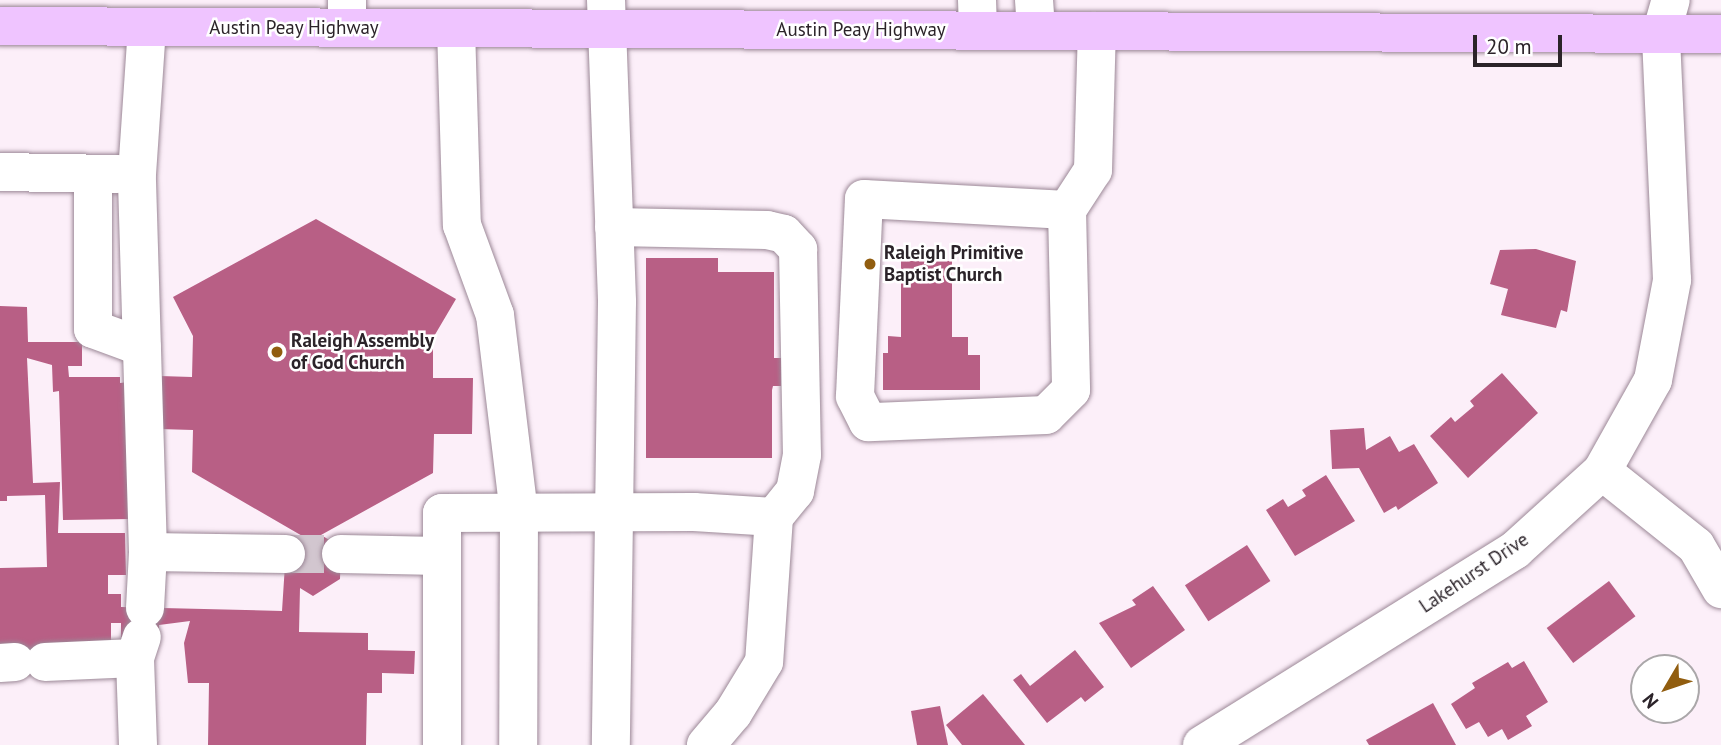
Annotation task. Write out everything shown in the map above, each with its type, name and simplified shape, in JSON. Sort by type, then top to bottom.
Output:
[{"type":"main road","name":"Austin Peay Highway","points":[[0,26],[148,27],[347,14],[456,28],[606,15],[1035,15],[1097,32],[1666,17],[1721,34]]},
{"type":"street","points":[[606,15],[614,227],[611,745]]},
{"type":"street","name":"Lakehurst Drive","points":[[1202,745],[1515,550],[1602,471],[1653,380],[1672,280],[1666,17]]},
{"type":"street","points":[[138,745],[141,634],[148,552],[137,174],[148,27]]},
{"type":"street","points":[[456,28],[462,225],[495,315],[519,514],[518,745]]},
{"type":"street","points":[[1067,210],[864,199],[855,396],[868,422],[1046,415],[1071,390],[1067,210],[1093,170],[1097,32]]},
{"type":"street","points":[[0,172],[137,174]]},
{"type":"street","points":[[93,174],[93,329],[142,347]]},
{"type":"street","points":[[614,227],[767,230],[784,234],[798,249],[802,455],[795,491],[774,517],[764,662],[733,713],[706,745]]},
{"type":"street","points":[[1602,471],[1696,546],[1721,589]]},
{"type":"street","points":[[442,745],[442,513],[614,515],[694,512],[774,517]]},
{"type":"street","points":[[148,552],[286,554]]},
{"type":"street","points":[[341,554],[440,556]]},
{"type":"street","points":[[20,662],[141,634]]},
{"type":"building","points":[[316,219],[456,299],[433,338],[433,378],[473,378],[472,434],[434,434],[433,473],[321,535],[341,547],[340,579],[313,596],[300,588],[299,632],[368,633],[368,650],[415,651],[414,674],[382,673],[382,693],[367,693],[366,745],[208,745],[209,683],[188,683],[184,643],[190,621],[159,625],[159,637],[121,637],[121,623],[111,623],[111,649],[45,671],[0,652],[0,568],[47,567],[45,495],[7,496],[7,501],[0,501],[0,306],[27,307],[28,342],[82,342],[82,366],[68,366],[69,377],[120,377],[120,383],[128,382],[131,519],[63,520],[59,391],[53,392],[52,365],[27,358],[33,483],[60,482],[58,533],[125,533],[126,575],[108,575],[108,594],[121,594],[121,607],[282,611],[286,549],[304,537],[192,472],[193,430],[159,429],[160,376],[192,377],[193,336],[173,297]]},
{"type":"building","points":[[1536,249],[1576,261],[1567,312],[1561,310],[1556,328],[1501,315],[1508,289],[1490,284],[1500,250]]},
{"type":"building","points":[[646,258],[718,258],[718,272],[774,272],[774,358],[781,358],[781,386],[773,386],[772,390],[772,458],[646,458]]},
{"type":"building","points":[[901,261],[952,261],[952,337],[968,337],[968,355],[980,355],[980,390],[883,390],[883,353],[888,353],[888,336],[901,337]]},
{"type":"building","points":[[1502,373],[1538,413],[1468,478],[1430,436],[1451,417],[1455,422],[1474,406],[1470,401]]},
{"type":"building","points":[[1364,428],[1366,450],[1390,436],[1399,452],[1414,444],[1438,483],[1398,510],[1396,506],[1384,513],[1359,468],[1332,469],[1330,430]]},
{"type":"building","points":[[1326,475],[1355,521],[1295,556],[1266,510],[1283,499],[1288,507],[1306,496],[1302,490]]},
{"type":"building","points":[[1247,545],[1270,581],[1208,621],[1185,585]]},
{"type":"building","points":[[1609,581],[1635,616],[1573,663],[1547,628]]},
{"type":"building","points":[[1153,586],[1185,630],[1131,668],[1099,623],[1136,605],[1132,600]]},
{"type":"building","points":[[1075,650],[1104,687],[1085,702],[1081,697],[1047,723],[1013,680],[1021,674],[1030,686]]},
{"type":"building","points":[[1524,661],[1548,702],[1526,716],[1532,726],[1508,740],[1502,729],[1488,737],[1479,722],[1466,729],[1451,704],[1475,688],[1472,683],[1508,662],[1512,668]]},
{"type":"building","points":[[983,694],[1025,745],[962,745],[946,725]]},
{"type":"building","points":[[1433,703],[1456,745],[1369,745],[1366,740]]},
{"type":"building","points":[[940,706],[948,745],[917,745],[911,711]]},
{"type":"tunnel","points":[[286,554],[341,554]]},
{"type":"place","name":"Raleigh Primitive Baptist Church","points":[[870,264]]},
{"type":"place","name":"Raleigh Assembly of God Church","points":[[277,352]]}]
